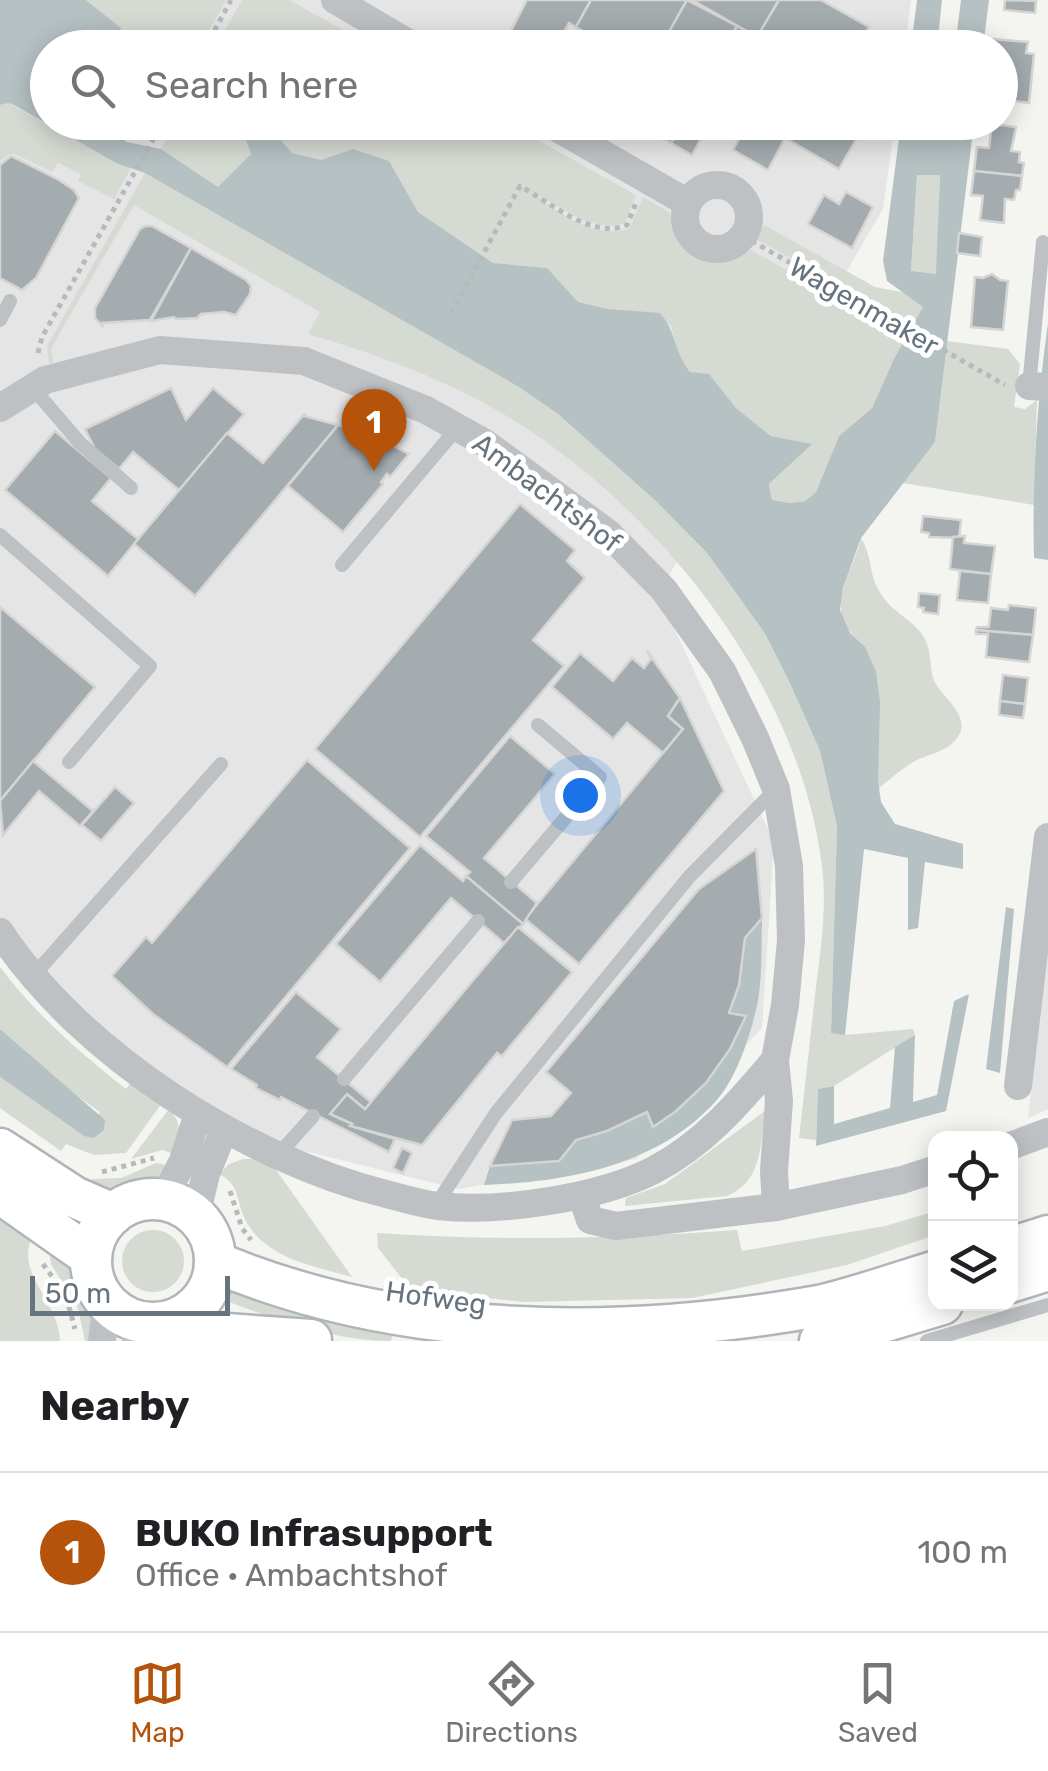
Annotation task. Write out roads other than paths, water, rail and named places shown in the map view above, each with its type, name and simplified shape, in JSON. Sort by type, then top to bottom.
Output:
[{"type":"main road","points":[[0,1149],[74,1197],[113,1214]]},
{"type":"main road","points":[[0,1193],[91,1257]]},
{"type":"main road","points":[[152,1335],[198,1305],[213,1278],[213,1245],[179,1208],[128,1204],[101,1226],[91,1257],[104,1322],[118,1314],[152,1335],[198,1332],[315,1340]]},
{"type":"main road","points":[[1018,1245],[1048,1236]]},
{"type":"main road","name":"Hofweg","points":[[215,1262],[288,1293],[387,1318],[522,1334],[595,1337],[686,1330],[769,1317],[928,1273]]},
{"type":"main road","points":[[1018,1279],[1048,1270]]},
{"type":"main road","points":[[198,1305],[227,1310],[315,1340]]},
{"type":"main road","points":[[820,1341],[928,1308]]},
{"type":"street","points":[[335,0],[386,30]]},
{"type":"street","points":[[577,140],[688,203]]},
{"type":"street","points":[[703,188],[734,190],[747,206],[749,216],[742,236],[726,248],[705,247],[689,234],[685,213],[688,203],[703,188]]},
{"type":"street","name":"Ambachtshof","points":[[0,408],[39,383],[160,350],[304,362],[426,410],[486,443],[608,533],[664,590],[722,671],[756,738],[776,789],[789,866],[792,940],[775,1060],[779,1101],[776,1207]]},
{"type":"street","points":[[1018,1086],[1048,837]]},
{"type":"street","name":"Ambachtshof","points":[[0,932],[34,974],[110,1050],[198,1114],[224,1130],[340,1182],[436,1206],[470,1207],[582,1197],[652,1171],[730,1114],[775,1060]]},
{"type":"street","points":[[179,1208],[194,1167],[198,1114]]},
{"type":"street","points":[[194,1167],[224,1130]]},
{"type":"street","points":[[1018,1143],[1048,1132]]},
{"type":"street","points":[[582,1197],[590,1220],[616,1226],[776,1207],[928,1172]]},
{"type":"lane","points":[[1039,386],[1043,242]]},
{"type":"lane","points":[[0,320],[10,301]]},
{"type":"lane","points":[[39,383],[80,443],[131,488]]},
{"type":"lane","points":[[342,565],[458,428]]},
{"type":"lane","points":[[0,535],[150,666],[69,762]]},
{"type":"lane","points":[[512,882],[600,777],[538,724]]},
{"type":"lane","points":[[34,974],[222,764]]},
{"type":"lane","points":[[436,1206],[496,1114],[532,1069],[689,877],[776,789]]},
{"type":"lane","points":[[344,1080],[478,921]]},
{"type":"lane","points":[[278,1155],[313,1116]]},
{"type":"lane","points":[[927,1341],[1048,1304]]},
{"type":"place","name":"BUKO Infrasupport","points":[[374,471]]}]
